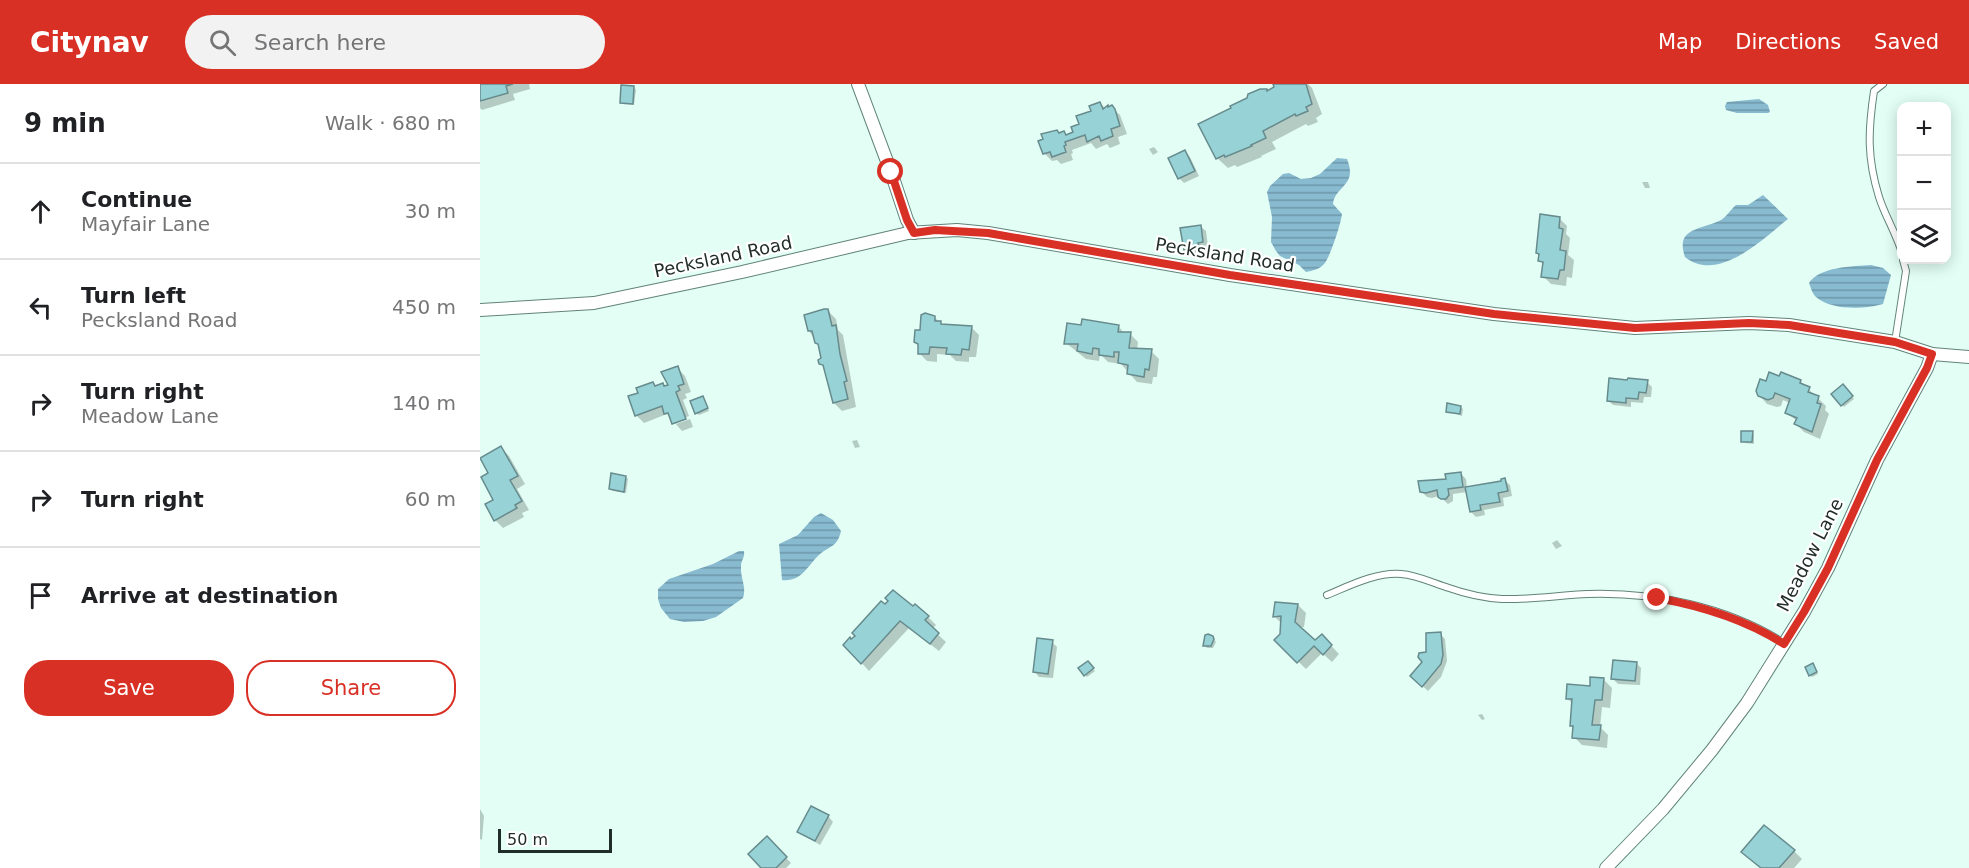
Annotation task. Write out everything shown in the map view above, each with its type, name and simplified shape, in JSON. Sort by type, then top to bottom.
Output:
[{"type":"street","points":[[858,84],[907,220],[914,233]]},
{"type":"street","name":"Pecksland Road","points":[[480,310],[594,303],[742,272],[908,233],[935,230],[988,233],[1242,277],[1494,314],[1635,328],[1749,323],[1789,325],[1895,342],[1932,354],[1969,357]]},
{"type":"street","name":"Meadow Lane","points":[[1606,868],[1663,809],[1747,703],[1804,612],[1828,568],[1877,460],[1927,368],[1932,354]]},
{"type":"lane","points":[[1869,84],[1874,91]]},
{"type":"lane","points":[[1883,84],[1874,91],[1868,127],[1870,156],[1880,198],[1897,235]]},
{"type":"lane","points":[[1895,342],[1906,271],[1904,264]]},
{"type":"lane","points":[[1327,595],[1381,576],[1400,574],[1468,594],[1501,599],[1588,594],[1657,598],[1681,602],[1740,620],[1755,626],[1784,644]]},
{"type":"water","points":[[1759,99],[1768,105],[1770,112],[1737,113],[1726,110],[1727,102]]},
{"type":"water","points":[[1337,158],[1347,159],[1350,168],[1348,180],[1333,204],[1342,214],[1340,225],[1324,264],[1306,272],[1299,265],[1280,256],[1271,242],[1272,217],[1267,192],[1283,174],[1289,173],[1301,179],[1311,178],[1320,174]]},
{"type":"water","points":[[1763,195],[1788,219],[1766,237],[1726,262],[1712,265],[1698,264],[1685,257],[1683,240],[1686,235],[1721,220],[1736,205],[1748,205]]},
{"type":"water","points":[[1871,265],[1883,268],[1891,275],[1883,304],[1858,308],[1831,305],[1816,297],[1809,283],[1828,271]]},
{"type":"water","points":[[821,513],[833,520],[841,531],[837,541],[819,555],[799,576],[782,580],[779,544],[798,535],[814,517]]},
{"type":"water","points":[[739,551],[744,551],[741,566],[743,598],[716,617],[703,621],[684,622],[670,619],[661,608],[658,589],[669,579],[713,564]]},
{"type":"building","points":[[480,84],[513,84],[506,86],[508,93],[480,101]]},
{"type":"building","points":[[1273,84],[1306,84],[1312,104],[1306,107],[1308,111],[1296,116],[1295,114],[1263,131],[1266,138],[1252,146],[1216,159],[1198,124],[1231,108],[1230,106],[1247,98],[1248,94],[1260,89],[1267,89],[1267,91],[1274,87]]},
{"type":"building","points":[[621,85],[634,86],[633,104],[620,103]]},
{"type":"building","points":[[1100,102],[1103,109],[1112,105],[1115,109],[1120,126],[1111,129],[1113,136],[1101,141],[1099,136],[1087,142],[1085,135],[1065,142],[1066,152],[1052,157],[1050,152],[1043,154],[1038,141],[1043,139],[1041,134],[1057,130],[1059,133],[1064,131],[1066,135],[1073,132],[1071,127],[1079,124],[1076,116],[1091,111],[1089,106]]},
{"type":"building","points":[[1185,150],[1195,171],[1178,179],[1168,158]]},
{"type":"building","points":[[1540,214],[1560,217],[1559,228],[1563,229],[1560,250],[1566,251],[1564,270],[1560,270],[1558,279],[1541,277],[1543,262],[1538,261],[1539,254],[1536,253]]},
{"type":"building","points":[[1201,225],[1203,242],[1198,243],[1199,247],[1184,250],[1180,228]]},
{"type":"building","points":[[828,309],[832,326],[836,325],[847,381],[844,382],[848,399],[833,403],[823,365],[819,364],[818,360],[821,358],[818,344],[815,343],[812,331],[808,331],[804,315]]},
{"type":"building","points":[[925,313],[935,316],[935,321],[941,321],[941,324],[972,326],[969,350],[962,349],[961,355],[946,354],[947,348],[930,347],[929,354],[918,354],[918,344],[914,342],[915,330],[920,330],[921,315]]},
{"type":"building","points":[[1082,319],[1119,325],[1118,332],[1131,332],[1129,348],[1152,349],[1149,370],[1145,369],[1144,377],[1127,374],[1128,365],[1118,363],[1119,352],[1114,352],[1114,357],[1099,355],[1099,349],[1093,348],[1092,354],[1077,351],[1078,344],[1064,344],[1067,323],[1081,325]]},
{"type":"building","points":[[678,366],[684,384],[678,386],[680,390],[676,392],[686,419],[672,424],[668,413],[664,414],[662,406],[635,416],[628,396],[638,393],[636,388],[653,382],[655,386],[663,383],[664,386],[668,385],[661,372]]},
{"type":"building","points":[[1769,372],[1779,376],[1781,372],[1801,380],[1800,383],[1810,387],[1808,392],[1819,396],[1817,403],[1821,404],[1812,432],[1794,424],[1797,418],[1785,413],[1790,399],[1775,393],[1773,398],[1768,400],[1758,396],[1756,391],[1760,379],[1766,381]]},
{"type":"building","points":[[1609,378],[1648,380],[1646,393],[1639,392],[1638,399],[1626,398],[1626,403],[1607,401]]},
{"type":"building","points":[[1843,384],[1853,396],[1841,406],[1831,394]]},
{"type":"building","points":[[703,396],[708,408],[695,414],[690,401]]},
{"type":"building","points":[[1447,403],[1461,406],[1460,414],[1446,412]]},
{"type":"building","points":[[1741,431],[1753,431],[1752,442],[1741,442]]},
{"type":"building","points":[[501,446],[518,476],[510,480],[522,501],[515,505],[517,508],[494,521],[485,504],[493,500],[481,477],[488,473],[480,458]]},
{"type":"building","points":[[1461,472],[1463,487],[1448,489],[1449,495],[1446,499],[1438,497],[1437,490],[1420,492],[1418,481],[1446,479],[1445,474]]},
{"type":"building","points":[[611,473],[626,476],[624,492],[609,489]]},
{"type":"building","points":[[1505,478],[1508,491],[1498,493],[1500,502],[1480,505],[1481,510],[1470,512],[1465,487],[1501,481]]},
{"type":"building","points":[[893,590],[929,616],[925,620],[939,633],[930,644],[900,621],[861,664],[843,645],[850,637],[851,639],[855,636],[852,633],[881,601],[885,604],[888,601],[885,598]]},
{"type":"building","points":[[1275,602],[1298,604],[1295,622],[1315,640],[1322,634],[1332,645],[1323,655],[1314,646],[1297,663],[1274,640],[1280,634],[1281,616],[1273,617]]},
{"type":"building","points":[[1441,632],[1443,655],[1441,664],[1422,687],[1410,676],[1422,662],[1418,657],[1419,653],[1426,652],[1426,633]]},
{"type":"building","points":[[1208,634],[1214,639],[1211,646],[1203,646],[1205,635]]},
{"type":"building","points":[[1037,638],[1053,640],[1048,674],[1033,672]]},
{"type":"building","points":[[1613,660],[1637,662],[1635,681],[1611,679]]},
{"type":"building","points":[[1088,661],[1094,668],[1084,676],[1078,668]]},
{"type":"building","points":[[1813,663],[1817,672],[1809,676],[1805,667]]},
{"type":"building","points":[[1590,677],[1604,678],[1602,700],[1595,700],[1592,725],[1601,725],[1599,740],[1572,738],[1573,726],[1570,726],[1572,699],[1566,699],[1567,684],[1590,686]]},
{"type":"building","points":[[811,806],[829,815],[815,841],[797,832]]},
{"type":"building","points":[[1764,825],[1795,850],[1779,868],[1761,868],[1741,852]]},
{"type":"building","points":[[767,836],[787,857],[776,868],[761,868],[748,854]]},
{"type":"route","points":[[891,172],[907,220],[914,233],[935,230],[988,233],[1230,275],[1494,314],[1635,328],[1749,323],[1789,325],[1895,342],[1932,354],[1927,368],[1877,460],[1828,568],[1784,644],[1755,626],[1740,620],[1681,602],[1657,598]]}]
